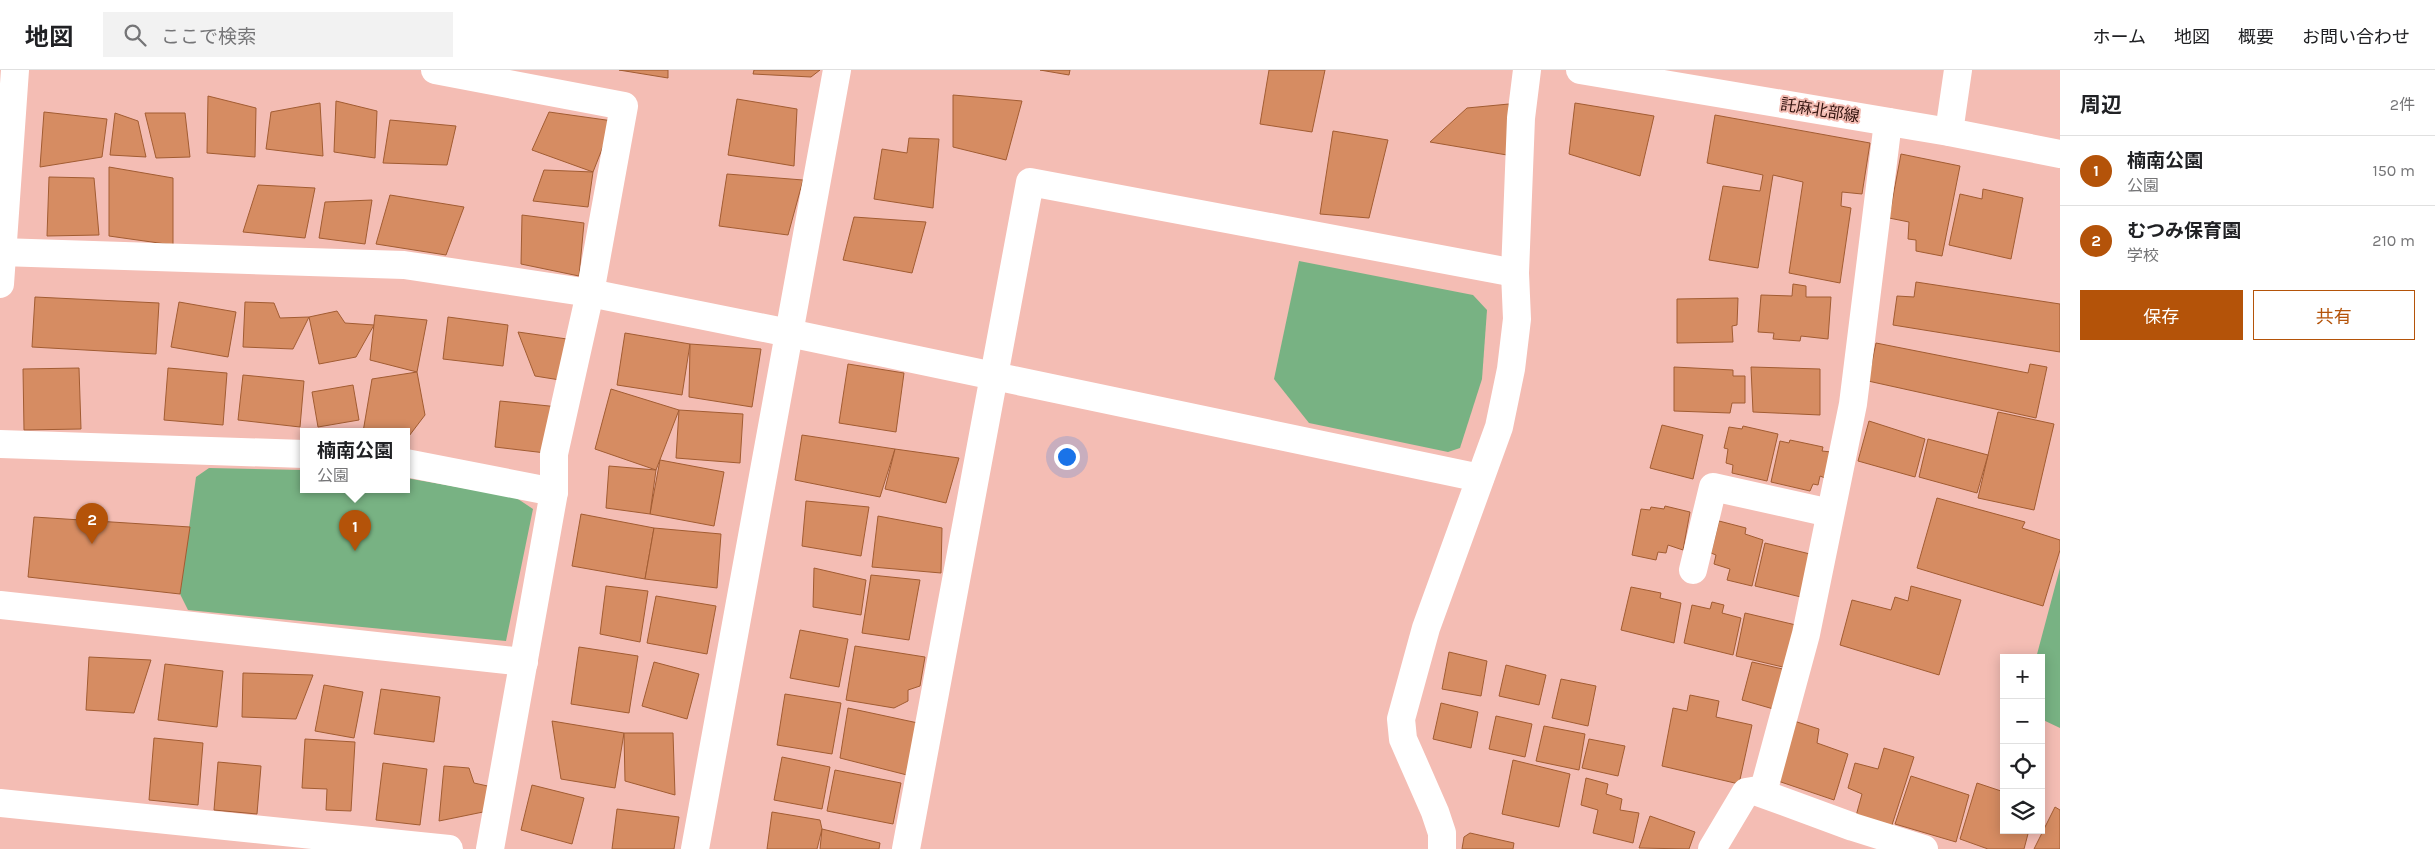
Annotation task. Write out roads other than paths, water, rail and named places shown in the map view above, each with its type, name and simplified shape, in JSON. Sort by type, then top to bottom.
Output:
[{"type":"street","points":[[0,284],[15,70]]},
{"type":"street","points":[[435,70],[624,106],[590,293],[554,454],[554,492],[490,849]]},
{"type":"street","points":[[695,849],[837,70]]},
{"type":"street","points":[[1442,849],[1442,833],[1438,819],[1402,739],[1401,719],[1416,656],[1499,427],[1511,369],[1517,320],[1515,273],[1521,118],[1527,70]]},
{"type":"street","name":"託麻北部線","points":[[1580,70],[1949,132],[2060,154]]},
{"type":"street","points":[[1949,132],[1958,70]]},
{"type":"street","points":[[1712,849],[1746,792],[1764,789],[1806,634],[1852,404],[1888,122]]},
{"type":"street","points":[[906,849],[1030,182],[1515,273]]},
{"type":"street","points":[[1,252],[404,265],[590,293],[1480,478]]},
{"type":"street","points":[[0,444],[300,454]]},
{"type":"street","points":[[410,464],[554,492]]},
{"type":"street","points":[[1693,570],[1713,487],[1830,513]]},
{"type":"street","points":[[0,604],[524,662]]},
{"type":"street","points":[[1755,791],[1853,827],[1924,849]]},
{"type":"street","points":[[0,803],[450,849]]},
{"type":"place","name":"むつみ保育園","points":[[92,544]]},
{"type":"place","name":"楠南公園","points":[[355,551]]}]
